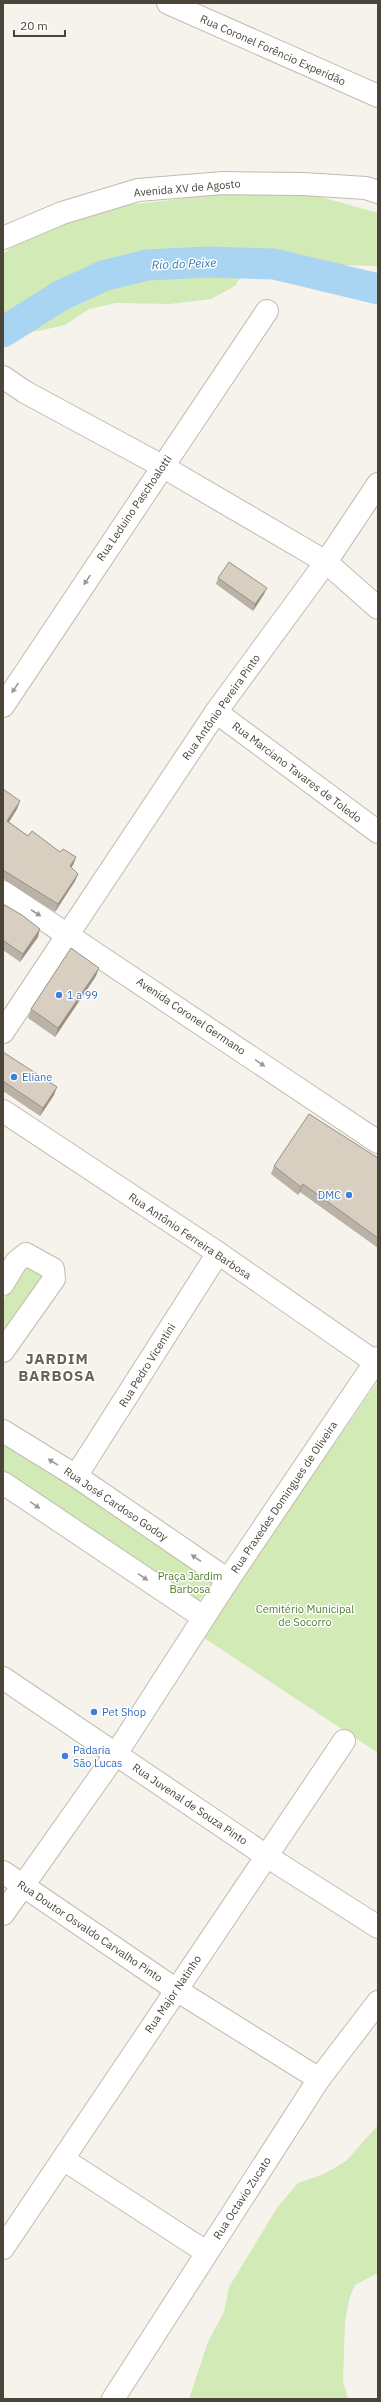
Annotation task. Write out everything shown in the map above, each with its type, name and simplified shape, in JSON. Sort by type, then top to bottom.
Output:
[{"type":"street","name":"Rua Coronel Forêncio Experidão","points":[[168,3],[206,11],[378,96]]},
{"type":"street","name":"Avenida XV de Agosto","points":[[3,238],[62,213],[138,190],[222,183],[303,184],[366,188],[378,192]]},
{"type":"street","name":"Rua Leduino Paschoalotti","points":[[3,706],[267,311]]},
{"type":"street","points":[[3,377],[25,392],[162,466],[326,562],[378,608]]},
{"type":"street","name":"Rua Antônio Pereira Pinto","points":[[3,1032],[70,934],[216,712],[326,562],[378,484]]},
{"type":"street","name":"Rua Marciano Tavares de Toledo","points":[[216,712],[378,832]]},
{"type":"street","name":"Avenida Coronel Germano","points":[[3,892],[70,934],[378,1142]]},
{"type":"street","name":"Rua Antônio Ferreira Barbosa","points":[[3,1111],[377,1360]]},
{"type":"street","name":"Rua Pedro Vicentini","points":[[76,1476],[218,1253]]},
{"type":"street","points":[[3,1284],[16,1262],[26,1254],[53,1269],[54,1279],[3,1351]]},
{"type":"street","name":"Rua Praxedes Domingues de Oliveira","points":[[3,1914],[116,1754],[203,1617],[377,1360]]},
{"type":"street","name":"Rua José Cardoso Godoy","points":[[3,1431],[76,1476],[228,1580]]},
{"type":"street","points":[[3,1483],[203,1617]]},
{"type":"street","name":"Rua Juvenal de Souza Pinto","points":[[3,1678],[268,1857],[378,1927]]},
{"type":"street","name":"Rua Major Natinho","points":[[3,2248],[64,2159],[176,1989],[268,1857],[344,1741]]},
{"type":"street","name":"Rua Doutor Osvaldo Carvalho Pinto","points":[[3,1872],[176,1989],[319,2079]]},
{"type":"street","name":"Rua Octavio Zucato","points":[[113,2399],[206,2252],[319,2079],[378,2002]]},
{"type":"street","points":[[64,2159],[206,2252]]},
{"type":"green space","points":[[240,192],[291,193],[321,197],[378,213],[378,266],[249,263],[235,286],[211,299],[170,304],[116,303],[89,309],[65,325],[38,331],[3,333],[3,254],[17,243],[102,208]]},
{"type":"green space","points":[[27,1262],[45,1275],[3,1340],[3,1300]]},
{"type":"green space","name":"Cemitério Municipal de Socorro","points":[[378,1381],[378,1753],[201,1636]]},
{"type":"green space","name":"Praça Jardim Barbosa","points":[[3,1439],[214,1579],[196,1605],[3,1473]]},
{"type":"green space","points":[[378,2125],[378,2273],[355,2285],[350,2296],[345,2321],[343,2381],[348,2399],[189,2399],[208,2342],[224,2312],[229,2287],[277,2208],[298,2183],[324,2174],[346,2161]]},
{"type":"building","points":[[229,562],[267,588],[255,604],[218,578]]},
{"type":"building","points":[[3,789],[20,801],[7,821],[28,836],[32,831],[60,852],[63,849],[76,857],[70,866],[78,874],[58,904],[3,870]]},
{"type":"building","points":[[3,904],[22,915],[40,929],[23,954],[4,941],[3,943]]},
{"type":"building","name":"1 a 99","points":[[71,948],[99,968],[58,1028],[31,1009]]},
{"type":"building","name":"Eliane","points":[[3,1052],[57,1087],[43,1108],[3,1081]]},
{"type":"building","points":[[309,1114],[378,1158],[378,1238],[303,1184],[301,1187],[274,1166]]},
{"type":"waterway","name":"Rio do Peixe","points":[[3,332],[60,296],[103,276],[147,265],[208,262],[274,264],[378,289]]},
{"type":"place","name":"1 a 99","points":[[59,995]]},
{"type":"place","name":"Eliane","points":[[14,1077]]},
{"type":"place","name":"DMC","points":[[349,1195]]},
{"type":"place","name":"Pet Shop","points":[[94,1712]]},
{"type":"place","name":"Padaria São Lucas","points":[[65,1756]]},
{"type":"district","name":"JARDIM BARBOSA","points":[[57,1368]]}]
